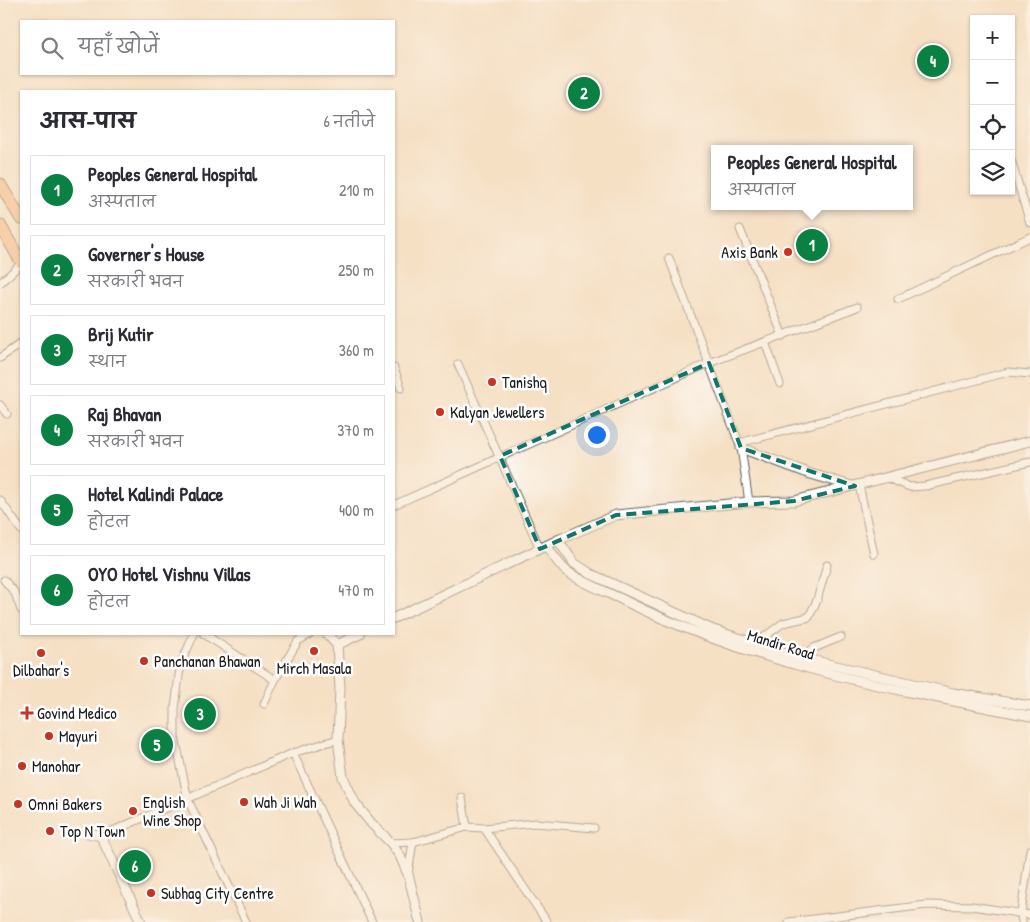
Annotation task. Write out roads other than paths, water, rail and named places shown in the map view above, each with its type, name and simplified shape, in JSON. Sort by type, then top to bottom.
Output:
[{"type":"main road","points":[[0,184],[20,217]]},
{"type":"main road","points":[[0,225],[20,261]]},
{"type":"street","points":[[1015,170],[1027,200],[1030,223]]},
{"type":"street","points":[[740,229],[783,336]]},
{"type":"street","points":[[898,299],[1030,237]]},
{"type":"street","points":[[669,258],[740,445],[749,502]]},
{"type":"street","points":[[0,283],[20,264]]},
{"type":"street","points":[[395,505],[709,363],[857,307]]},
{"type":"street","points":[[764,342],[780,384]]},
{"type":"street","points":[[0,358],[20,344]]},
{"type":"street","points":[[458,364],[543,547]]},
{"type":"street","points":[[395,371],[401,388]]},
{"type":"street","points":[[740,445],[1008,372],[1030,374]]},
{"type":"street","points":[[0,405],[7,414]]},
{"type":"street","points":[[395,618],[558,540],[616,515],[749,502],[794,501],[1030,441]]},
{"type":"street","points":[[740,445],[810,474],[856,486]]},
{"type":"street","points":[[888,478],[910,487],[925,486],[1030,462]]},
{"type":"street","points":[[856,486],[874,554]]},
{"type":"street","points":[[0,500],[20,529]]},
{"type":"street","name":"Mandir Road","points":[[558,540],[574,563],[591,574],[713,630],[802,658],[953,693],[1030,706]]},
{"type":"street","name":"Mandir Road","points":[[543,547],[570,574],[639,608],[717,640],[780,660],[851,679],[923,696],[1030,716]]},
{"type":"street","points":[[756,643],[783,623],[809,617],[817,600],[827,565]]},
{"type":"street","points":[[4,580],[15,593],[20,607]]},
{"type":"street","points":[[194,635],[183,659],[174,709],[175,737],[188,800],[246,922]]},
{"type":"street","points":[[206,635],[275,680]]},
{"type":"street","points":[[264,704],[275,680],[298,641],[308,635]]},
{"type":"street","points":[[329,635],[337,645],[340,688],[338,739],[344,777],[355,803],[391,843],[400,856],[408,874],[420,922]]},
{"type":"street","points":[[337,645],[358,635]]},
{"type":"street","points":[[802,658],[814,648],[841,637]]},
{"type":"street","points":[[88,832],[101,836],[293,754],[338,739]]},
{"type":"street","points":[[293,754],[372,922]]},
{"type":"street","points":[[462,798],[467,827]]},
{"type":"street","points":[[391,843],[413,842],[467,827],[484,828],[536,823],[594,828]]},
{"type":"street","points":[[484,828],[547,922]]},
{"type":"street","points":[[101,836],[141,922]]},
{"type":"street","points":[[408,874],[413,842]]},
{"type":"street","points":[[1022,922],[1021,913],[1030,850]]},
{"type":"street","points":[[789,922],[927,905],[972,906],[1030,914]]},
{"type":"place","name":"Raj Bhavan","points":[[933,61]]},
{"type":"place","name":"Governer's House","points":[[584,93]]},
{"type":"place","name":"Peoples General Hospital","points":[[812,245]]},
{"type":"place","name":"Axis Bank","points":[[788,252]]},
{"type":"place","name":"Tanishq","points":[[492,382]]},
{"type":"place","name":"Kalyan Jewellers","points":[[440,412]]},
{"type":"place","name":"Mirch Masala","points":[[314,651]]},
{"type":"place","name":"Dilbahar's","points":[[41,653]]},
{"type":"place","name":"Panchanan Bhawan","points":[[144,661]]},
{"type":"place","name":"Govind Medico","points":[[27,713]]},
{"type":"place","name":"Brij Kutir","points":[[200,714]]},
{"type":"place","name":"Mayuri","points":[[49,736]]},
{"type":"place","name":"Hotel Kalindi Palace","points":[[157,745]]},
{"type":"place","name":"Manohar","points":[[22,766]]},
{"type":"place","name":"Wah Ji Wah","points":[[244,802]]},
{"type":"place","name":"Omni Bakers","points":[[18,804]]},
{"type":"place","name":"English Wine Shop","points":[[133,811]]},
{"type":"place","name":"Top N Town","points":[[50,831]]},
{"type":"place","name":"OYO Hotel Vishnu Villas","points":[[135,866]]},
{"type":"place","name":"Subhag City Centre","points":[[151,893]]}]
